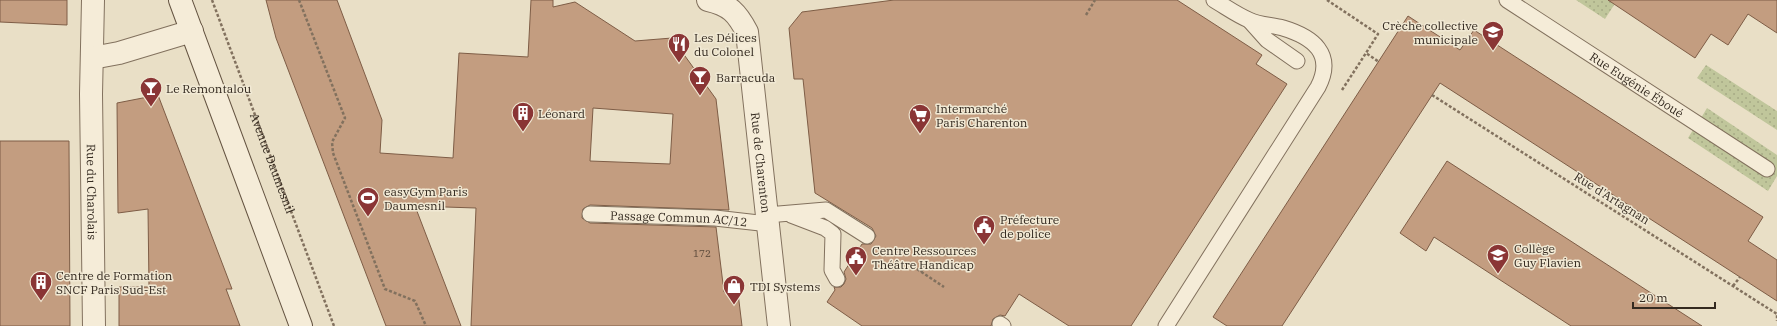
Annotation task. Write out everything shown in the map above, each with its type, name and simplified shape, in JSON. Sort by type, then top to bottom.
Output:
[{"type":"street","name":"Rue du Charolais","points":[[93,0],[94,326]]},
{"type":"street","points":[[180,0],[301,326]]},
{"type":"street","name":"Rue de Charenton","points":[[717,3],[738,16],[747,32],[780,326]]},
{"type":"street","points":[[92,58],[119,53],[192,31]]},
{"type":"lane","points":[[1166,326],[1322,78],[1324,68],[1323,57],[1318,47],[1302,35],[1282,28],[1250,21],[1214,0]]},
{"type":"lane","name":"Rue Eugénie Éboué","points":[[1507,0],[1767,169]]},
{"type":"lane","points":[[1250,21],[1267,40],[1297,61]]},
{"type":"lane","name":"Passage Commun AC/12","points":[[590,214],[767,220],[788,214],[826,210],[867,236]]},
{"type":"lane","points":[[788,214],[825,228],[833,234],[832,270],[837,279]]},
{"type":"path","name":"Avenue Daumesnil","points":[[212,0],[334,326]]},
{"type":"path","points":[[299,0],[345,118],[332,142],[333,154],[385,289],[415,301],[426,326]]},
{"type":"path","points":[[1086,15],[1095,0]]},
{"type":"path","points":[[1328,0],[1378,34],[1366,53],[1379,62]]},
{"type":"path","name":"Rue d'Artagnan","points":[[1432,95],[1777,314],[1777,321]]},
{"type":"path","points":[[921,272],[925,264]]},
{"type":"path","points":[[917,269],[944,287]]},
{"type":"path","points":[[1733,286],[1740,277]]},
{"type":"green space","points":[[1576,0],[1613,0],[1616,2],[1605,19]]},
{"type":"green space","points":[[1706,65],[1777,111],[1777,130],[1697,78]]},
{"type":"green space","points":[[1707,108],[1777,155],[1777,176],[1768,191],[1688,138],[1693,130],[1764,176],[1772,163],[1701,118]]},
{"type":"building","points":[[0,0],[67,0],[67,25],[0,22]]},
{"type":"building","points":[[266,0],[337,0],[382,120],[380,153],[453,158],[459,53],[528,57],[531,0],[553,0],[553,7],[575,2],[635,41],[672,38],[716,99],[729,210],[590,205],[583,209],[582,218],[590,223],[716,227],[724,292],[738,293],[742,326],[471,326],[476,208],[415,206],[461,326],[386,326],[276,38]],"holes":[[[593,108],[673,114],[670,164],[590,161]]]},
{"type":"building","points":[[894,0],[1177,0],[1262,55],[1256,64],[1287,84],[1131,326],[1069,326],[1019,294],[1005,316],[1000,315],[993,319],[991,326],[862,326],[827,302],[835,290],[834,287],[841,287],[844,284],[846,279],[844,272],[862,244],[871,244],[876,236],[872,228],[815,193],[803,79],[794,79],[789,28],[802,12]]},
{"type":"building","points":[[1608,0],[1777,0],[1777,33],[1748,14],[1728,45],[1711,34],[1695,58]]},
{"type":"building","points":[[1408,16],[1460,50],[1474,30],[1763,217],[1748,241],[1777,260],[1777,301],[1440,83],[1282,326],[1227,326],[1213,317]]},
{"type":"building","points":[[158,95],[232,289],[226,289],[240,326],[119,326],[119,287],[149,287],[148,209],[118,213],[117,103]]},
{"type":"building","points":[[0,141],[69,141],[70,326],[0,326]]},
{"type":"building","name":"Collège Guy Flavien","points":[[1447,161],[1702,326],[1571,326],[1434,237],[1426,251],[1400,233]]},
{"type":"place","name":"Crèche collective municipale","points":[[1493,52]]},
{"type":"place","name":"Les Délices du Colonel","points":[[679,64]]},
{"type":"place","name":"Barracuda","points":[[700,96]]},
{"type":"place","name":"Le Remontalou","points":[[151,108]]},
{"type":"place","name":"Léonard","points":[[523,132]]},
{"type":"place","name":"Intermarché Paris Charenton","points":[[920,134]]},
{"type":"place","name":"easyGym Paris Daumesnil","points":[[368,218]]},
{"type":"place","name":"Préfecture de police","points":[[984,246]]},
{"type":"place","name":"Collège Guy Flavien","points":[[1498,274]]},
{"type":"place","name":"Centre Ressources Théâtre Handicap","points":[[856,276]]},
{"type":"place","name":"Centre de Formation SNCF Paris Sud-Est","points":[[41,302]]},
{"type":"place","name":"TDI Systems","points":[[734,306]]}]
